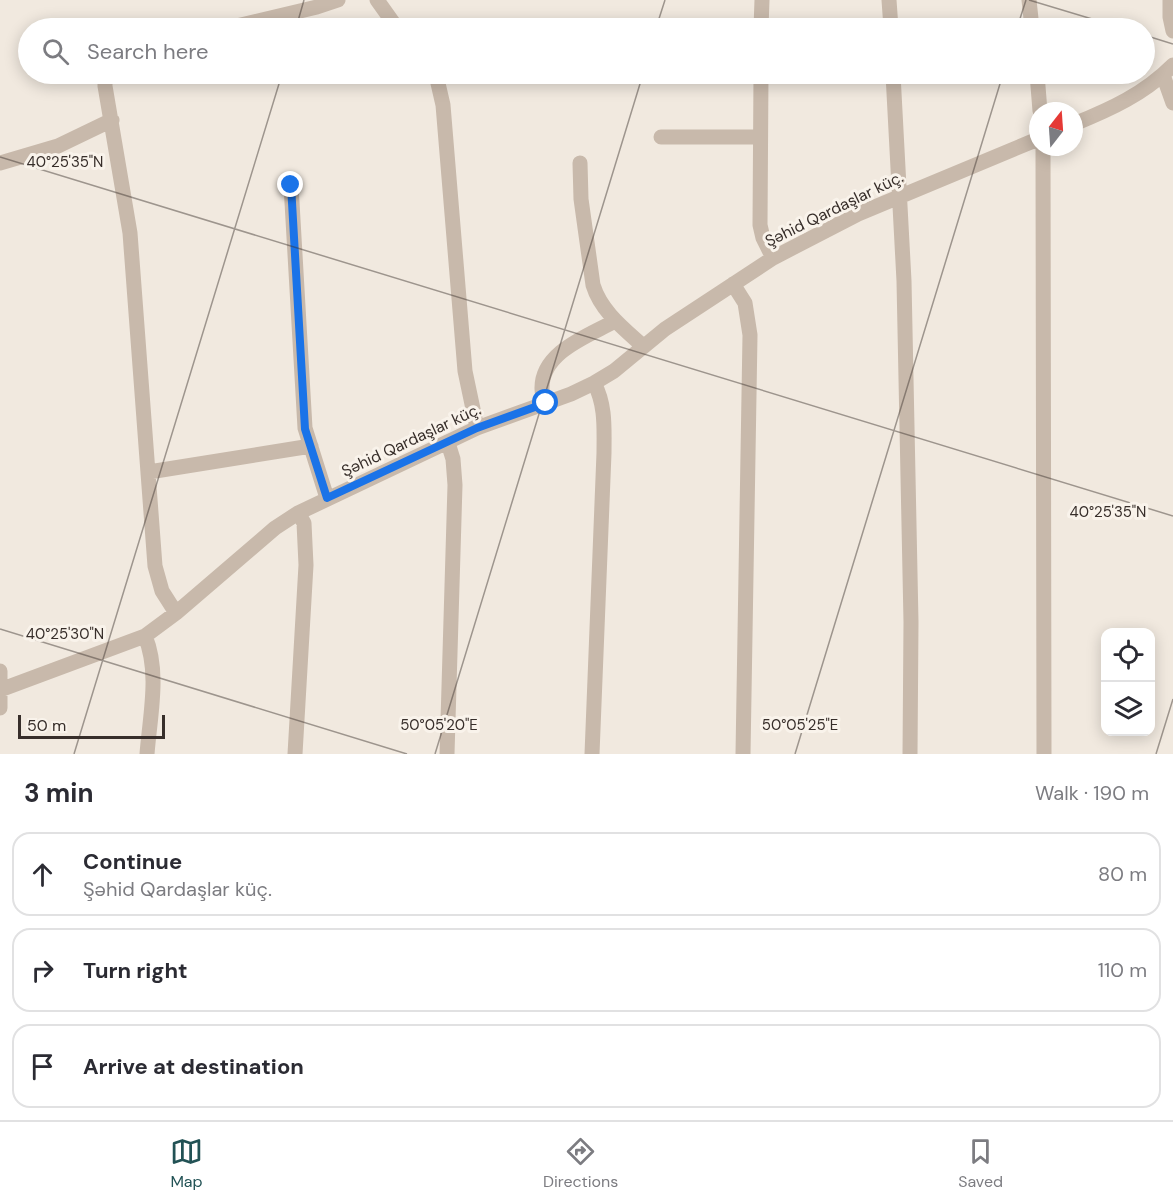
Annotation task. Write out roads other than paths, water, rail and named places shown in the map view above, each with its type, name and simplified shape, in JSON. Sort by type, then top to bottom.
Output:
[{"type":"street","points":[[270,18],[338,0]]},
{"type":"street","points":[[377,0],[390,18]]},
{"type":"street","points":[[761,18],[762,0]]},
{"type":"street","points":[[890,0],[891,18]]},
{"type":"street","points":[[1029,0],[1031,18]]},
{"type":"street","points":[[1170,0],[1173,31]]},
{"type":"street","points":[[1155,80],[1168,70],[1173,103]]},
{"type":"street","points":[[107,84],[130,232],[155,566],[162,591],[176,613]]},
{"type":"street","points":[[438,84],[443,105],[465,372],[477,428]]},
{"type":"street","points":[[760,84],[760,225],[763,238],[773,258]]},
{"type":"street","points":[[893,84],[904,281],[911,622],[910,754]]},
{"type":"street","points":[[1038,84],[1039,102]]},
{"type":"street","points":[[1083,120],[1132,98],[1150,84]]},
{"type":"street","points":[[0,163],[58,146],[112,120]]},
{"type":"street","points":[[662,137],[760,137]]},
{"type":"street","name":"Şəhid Qardaşlar küç.","points":[[1,690],[145,636],[176,613],[275,528],[298,513],[477,428],[594,383],[614,371],[643,346],[773,258],[858,214],[1029,143]]},
{"type":"street","points":[[1043,156],[1044,754]]},
{"type":"street","points":[[580,163],[581,199],[597,299],[615,321],[643,346]]},
{"type":"street","points":[[291,185],[305,429],[327,498]]},
{"type":"street","points":[[733,284],[745,303],[750,335],[743,754]]},
{"type":"street","points":[[546,403],[542,389],[548,367],[559,353],[615,321]]},
{"type":"street","points":[[592,754],[604,453],[603,406],[601,394],[594,383]]},
{"type":"street","points":[[447,754],[455,485],[453,459],[448,443]]},
{"type":"street","points":[[149,472],[311,446]]},
{"type":"street","points":[[295,754],[306,564],[304,523],[298,513]]},
{"type":"street","points":[[145,636],[152,652],[154,673],[147,754]]},
{"type":"street","points":[[0,671],[0,708]]}]
